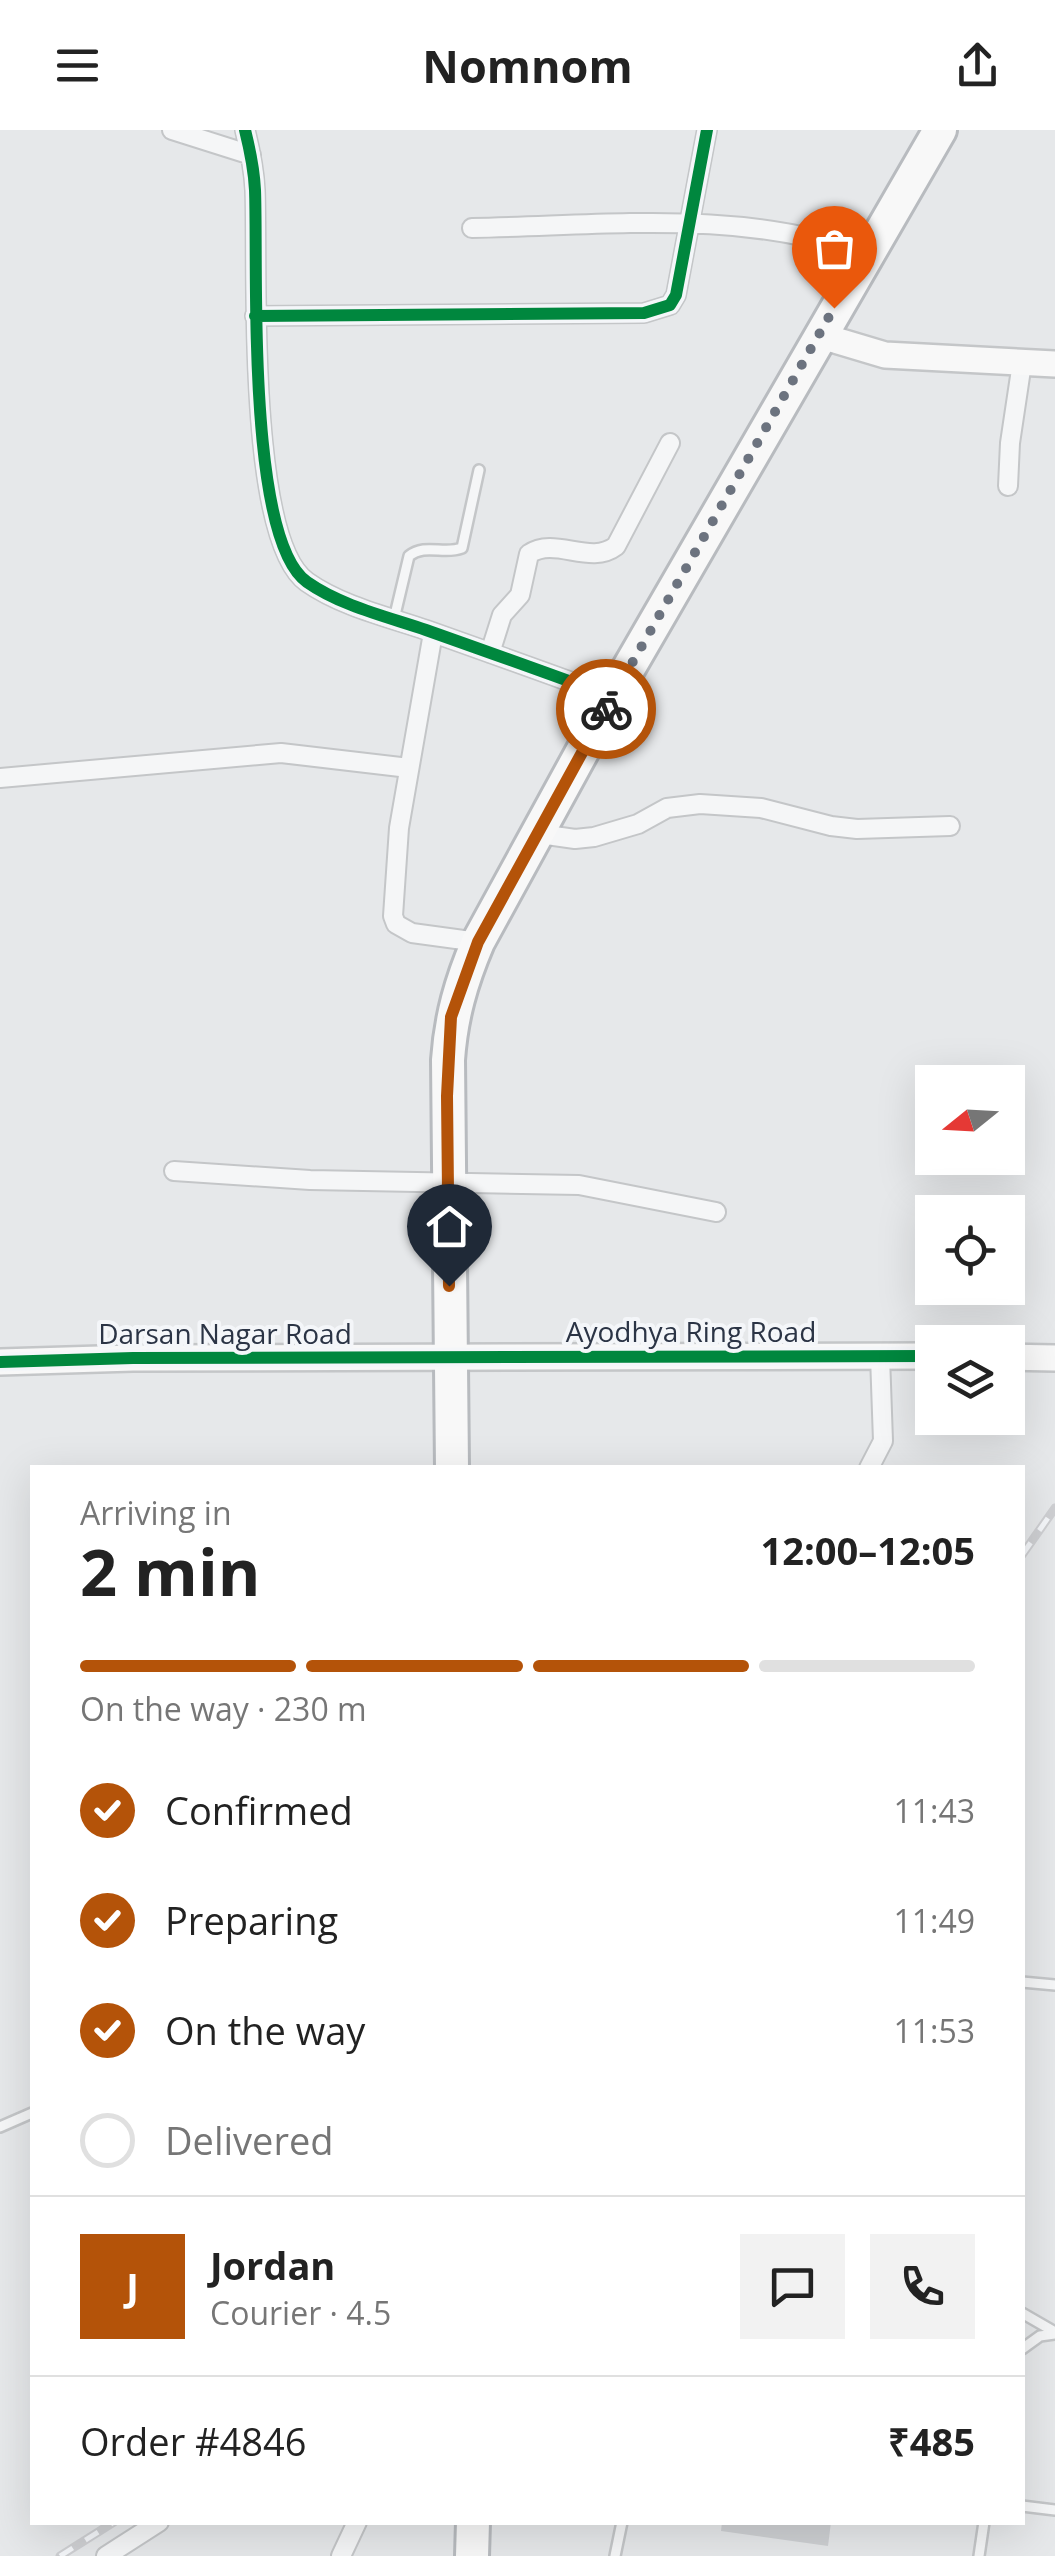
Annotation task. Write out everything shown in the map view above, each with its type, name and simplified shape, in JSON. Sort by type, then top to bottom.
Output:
[{"type":"highway","points":[[452,1465],[448,1185],[451,1017],[478,942],[612,697],[940,130]]},
{"type":"highway","points":[[472,2556],[473,2525]]},
{"type":"street","points":[[172,130],[251,155]]},
{"type":"street","points":[[245,130],[255,186],[256,359],[273,502],[292,566],[304,580],[324,591],[612,697]]},
{"type":"street","points":[[256,316],[644,313],[670,305],[676,295],[707,130]]},
{"type":"street","points":[[472,228],[688,224],[794,232],[865,254]]},
{"type":"street","points":[[818,336],[885,355],[1055,364]]},
{"type":"street","points":[[1008,486],[1022,363]]},
{"type":"street","points":[[490,652],[502,615],[520,595],[529,554],[541,548],[598,554],[616,546],[670,443]]},
{"type":"street","points":[[433,633],[399,828],[396,924],[412,932],[478,942]]},
{"type":"street","points":[[0,778],[281,753],[408,768]]},
{"type":"street","points":[[540,834],[575,839],[594,837],[638,824],[667,808],[700,804],[761,808],[857,829],[950,826]]},
{"type":"street","points":[[174,1171],[448,1185],[579,1185],[716,1212]]},
{"type":"street","points":[[870,1465],[883,1441],[880,1356]]},
{"type":"street","name":"Ayodhya Ring Road","points":[[450,1357],[915,1356]]},
{"type":"street","name":"Darsan Nagar Road","points":[[0,1362],[450,1357]]},
{"type":"street","points":[[1025,1357],[1055,1358]]},
{"type":"street","points":[[106,2556],[154,2525]]},
{"type":"street","points":[[342,2556],[356,2525]]},
{"type":"lane","points":[[394,619],[410,556],[424,549],[454,552],[462,548],[479,470]]},
{"type":"lane","points":[[1025,1982],[1055,1984]]},
{"type":"lane","points":[[0,2127],[30,2114]]},
{"type":"lane","points":[[1025,2315],[1055,2333]]},
{"type":"lane","points":[[1025,2347],[1040,2336],[1055,2333]]},
{"type":"lane","points":[[1025,2506],[1055,2510]]},
{"type":"lane","points":[[615,2556],[621,2525]]},
{"type":"lane","points":[[980,2556],[984,2525]]},
{"type":"building","points":[[722,2525],[831,2525],[828,2546],[721,2531]]},
{"type":"railway","points":[[1025,1551],[1055,1508]]},
{"type":"railway","points":[[60,2556],[109,2525]]},
{"type":"cycle path","points":[[245,130],[255,190],[259,398],[265,459],[274,513],[287,556],[307,582],[335,598],[612,697]]},
{"type":"cycle path","points":[[255,316],[644,313],[670,305],[676,295],[707,130]]},
{"type":"cycle path","points":[[0,1362],[133,1358],[915,1356]]},
{"type":"way so far","points":[[606,709],[834,308]]},
{"type":"route","points":[[449,1286],[447,1096],[451,1017],[478,942],[606,709]]}]
